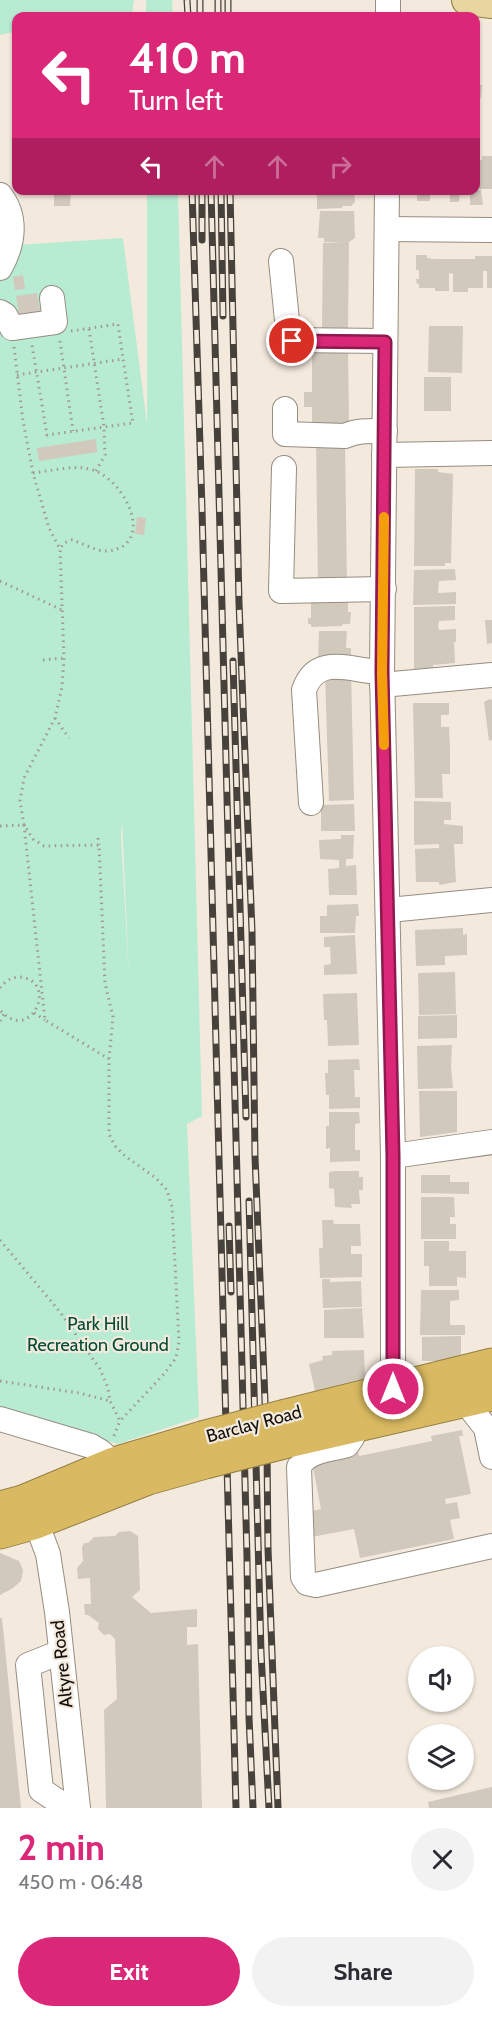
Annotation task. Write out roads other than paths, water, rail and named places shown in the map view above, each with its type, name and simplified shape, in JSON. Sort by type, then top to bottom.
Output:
[{"type":"highway","name":"Barclay Road","points":[[20,1510],[138,1482],[203,1450],[287,1428],[406,1386],[492,1365]]},
{"type":"highway","name":"Barclay Road","points":[[287,1428],[352,1431],[478,1397]]},
{"type":"highway","name":"Barclay Road","points":[[20,1510],[113,1453],[203,1450]]},
{"type":"highway","points":[[0,1532],[20,1510]]},
{"type":"main road","points":[[467,0],[492,3]]},
{"type":"street","points":[[0,195],[8,206],[12,220],[12,237],[8,254],[0,268]]},
{"type":"street","points":[[387,195],[382,678],[393,1156],[406,1386],[492,1377]]},
{"type":"street","points":[[387,229],[492,230]]},
{"type":"street","points":[[281,261],[289,340],[385,342]]},
{"type":"street","points":[[14,326],[56,322],[52,298]]},
{"type":"street","points":[[285,409],[285,434],[345,436],[364,431],[385,431]]},
{"type":"street","points":[[384,456],[492,453]]},
{"type":"street","points":[[284,468],[281,591],[384,589]]},
{"type":"street","points":[[311,803],[304,690],[307,681],[315,671],[323,667],[351,667],[382,678],[492,675]]},
{"type":"street","points":[[389,910],[492,900]]},
{"type":"street","points":[[393,1156],[492,1142]]},
{"type":"street","points":[[478,1397],[492,1457]]},
{"type":"street","points":[[0,1419],[91,1446],[101,1452],[113,1453]]},
{"type":"street","points":[[352,1431],[347,1445],[309,1455],[303,1459],[299,1467],[303,1577],[307,1583],[316,1585],[492,1546]]},
{"type":"street","name":"Altyre Road","points":[[20,1510],[48,1554],[57,1612],[78,1808]]},
{"type":"street","points":[[61,1652],[28,1665],[41,1790],[68,1808]]},
{"type":"railway","points":[[187,0],[188,12]]},
{"type":"railway","points":[[200,0],[200,12]]},
{"type":"railway","points":[[218,0],[218,12]]},
{"type":"railway","points":[[228,0],[228,12]]},
{"type":"railway","points":[[192,195],[236,1808]]},
{"type":"railway","points":[[202,195],[202,240]]},
{"type":"railway","points":[[211,195],[253,1808]]},
{"type":"railway","points":[[221,195],[223,316]]},
{"type":"railway","points":[[230,195],[239,603],[252,931],[255,1157],[278,1808]]},
{"type":"railway","points":[[233,661],[246,1117]]},
{"type":"railway","points":[[249,1201],[261,1652],[269,1808]]},
{"type":"railway","points":[[229,1226],[231,1292]]},
{"type":"park label","name":"Park Hill Recreation Ground","points":[[98,1334]]}]
